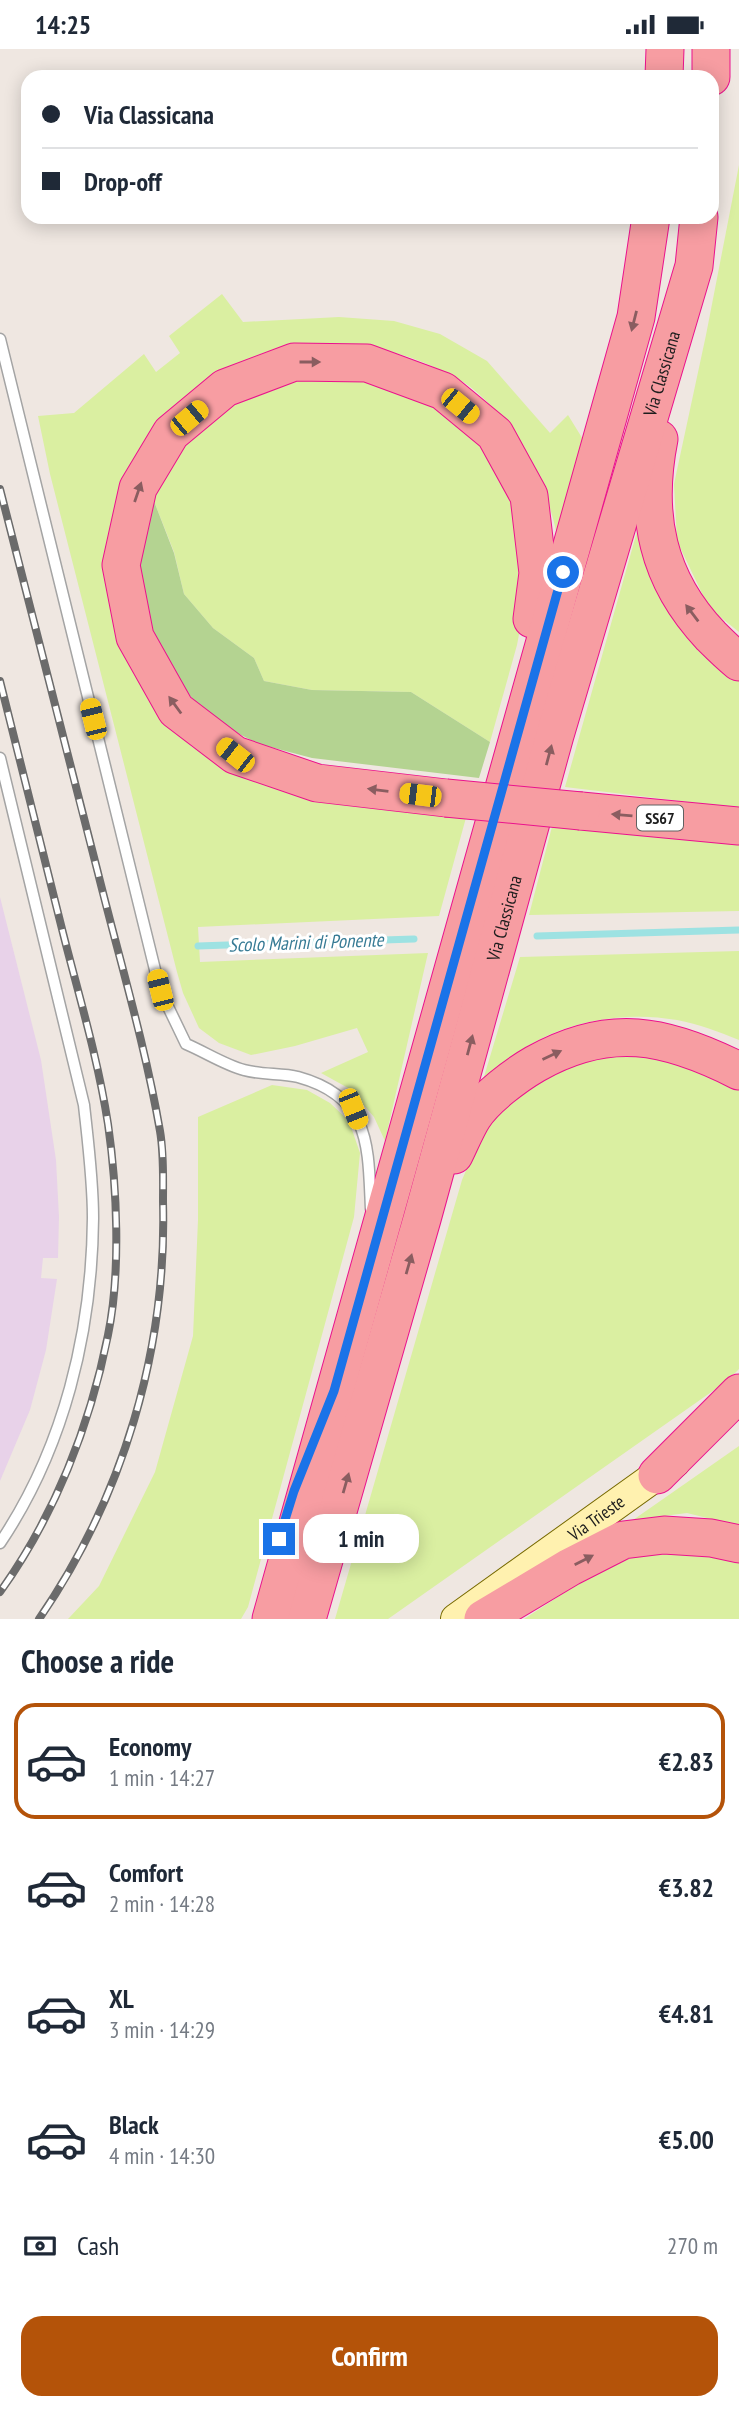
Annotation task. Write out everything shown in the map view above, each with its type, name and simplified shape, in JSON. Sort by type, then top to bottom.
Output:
[{"type":"highway","points":[[648,49],[649,70]]},
{"type":"highway","points":[[664,70],[665,49]]},
{"type":"highway","points":[[710,70],[711,49]]},
{"type":"highway","points":[[520,725],[636,317],[647,254],[649,224]]},
{"type":"highway","name":"Via Classicana","points":[[307,1619],[422,1219],[555,735],[694,266],[698,224]]},
{"type":"highway","points":[[694,266],[654,464],[655,530],[671,582],[678,593],[693,616],[739,662]]},
{"type":"highway","name":"SS67","points":[[271,1619],[334,1391],[373,1251],[520,725],[538,573],[529,496],[495,434],[443,391],[367,363],[294,362],[225,389],[171,433],[138,488],[121,565],[135,637],[176,710],[235,755],[317,783],[446,798],[581,811],[739,826]]},
{"type":"highway","points":[[422,1219],[474,1115],[515,1075],[554,1053],[595,1039],[637,1037],[672,1042],[739,1071]]},
{"type":"highway","points":[[254,1619],[294,1491],[334,1391]]},
{"type":"highway","points":[[657,1475],[739,1393]]},
{"type":"highway","points":[[483,1619],[570,1567],[623,1540],[664,1535],[711,1538],[739,1544]]},
{"type":"main road","name":"Via Trieste","points":[[456,1619],[739,1419]]},
{"type":"lane","points":[[0,339],[160,990],[186,1044],[245,1070],[297,1077],[327,1088],[353,1109],[368,1147],[373,1251]]},
{"type":"lane","points":[[0,758],[84,1105],[91,1161],[93,1218],[88,1287],[79,1351],[64,1407],[42,1471],[0,1543]]},
{"type":"shaded area","points":[[0,897],[41,1060],[56,1160],[59,1217],[58,1258],[43,1258],[41,1278],[57,1279],[46,1350],[30,1410],[0,1481]]},
{"type":"green space","points":[[739,165],[739,632],[709,608],[677,541],[674,484]]},
{"type":"green space","points":[[222,294],[243,322],[339,317],[394,321],[440,334],[487,361],[550,433],[568,415],[584,441],[557,535],[536,472],[501,416],[464,382],[426,363],[404,356],[383,350],[338,344],[292,346],[270,351],[227,372],[164,422],[121,647],[153,706],[192,747],[242,773],[467,814],[439,916],[198,927],[200,962],[428,953],[385,1141],[374,1117],[350,1089],[321,1073],[368,1052],[357,1028],[295,1046],[251,1055],[219,1043],[199,1028],[177,972],[50,474],[38,416],[74,413],[144,354],[156,372],[180,353],[169,336]]},
{"type":"green space","points":[[387,376],[463,416],[519,491],[531,571],[517,645],[490,742],[411,692],[312,690],[264,681],[254,658],[213,628],[184,594],[174,552],[152,496],[184,444],[232,400],[284,377]]},
{"type":"green space","points":[[152,496],[174,553],[184,594],[213,628],[254,658],[264,681],[312,690],[411,692],[490,742],[479,778],[312,758],[259,744],[217,723],[181,687],[155,651],[143,608],[139,556]]},
{"type":"green space","points":[[640,521],[732,676],[739,681],[739,808],[565,787]]},
{"type":"green space","points":[[554,819],[739,837],[739,911],[529,915]]},
{"type":"green space","points":[[739,951],[739,1040],[677,1020],[618,1017],[580,1024],[543,1038],[520,1051],[483,1080],[520,957]]},
{"type":"green space","points":[[663,1051],[739,1085],[739,1369],[727,1381],[388,1619],[335,1619],[462,1180],[488,1118],[530,1077],[573,1060]]},
{"type":"green space","points":[[272,1085],[307,1090],[330,1103],[349,1121],[360,1153],[354,1217],[248,1607],[241,1619],[68,1619],[99,1586],[155,1472],[193,1336],[198,1220],[198,1117]]},
{"type":"green space","points":[[739,1446],[739,1526],[687,1513],[633,1520]]},
{"type":"green space","points":[[677,1547],[739,1561],[739,1619],[524,1619],[610,1563]]},
{"type":"waterway","name":"Scolo Marini di Ponente","points":[[537,936],[739,930]]},
{"type":"waterway","name":"Scolo Marini di Ponente","points":[[198,946],[414,939]]},
{"type":"railway","points":[[0,489],[139,1034],[154,1098],[163,1158],[162,1257],[157,1312],[148,1367],[134,1420],[94,1523],[69,1572],[39,1619]]},
{"type":"railway","points":[[0,681],[99,1076],[111,1149],[116,1230],[112,1310],[91,1403],[68,1469],[53,1502],[0,1592]]},
{"type":"route","points":[[279,1539],[294,1491],[334,1391],[563,572]]}]
